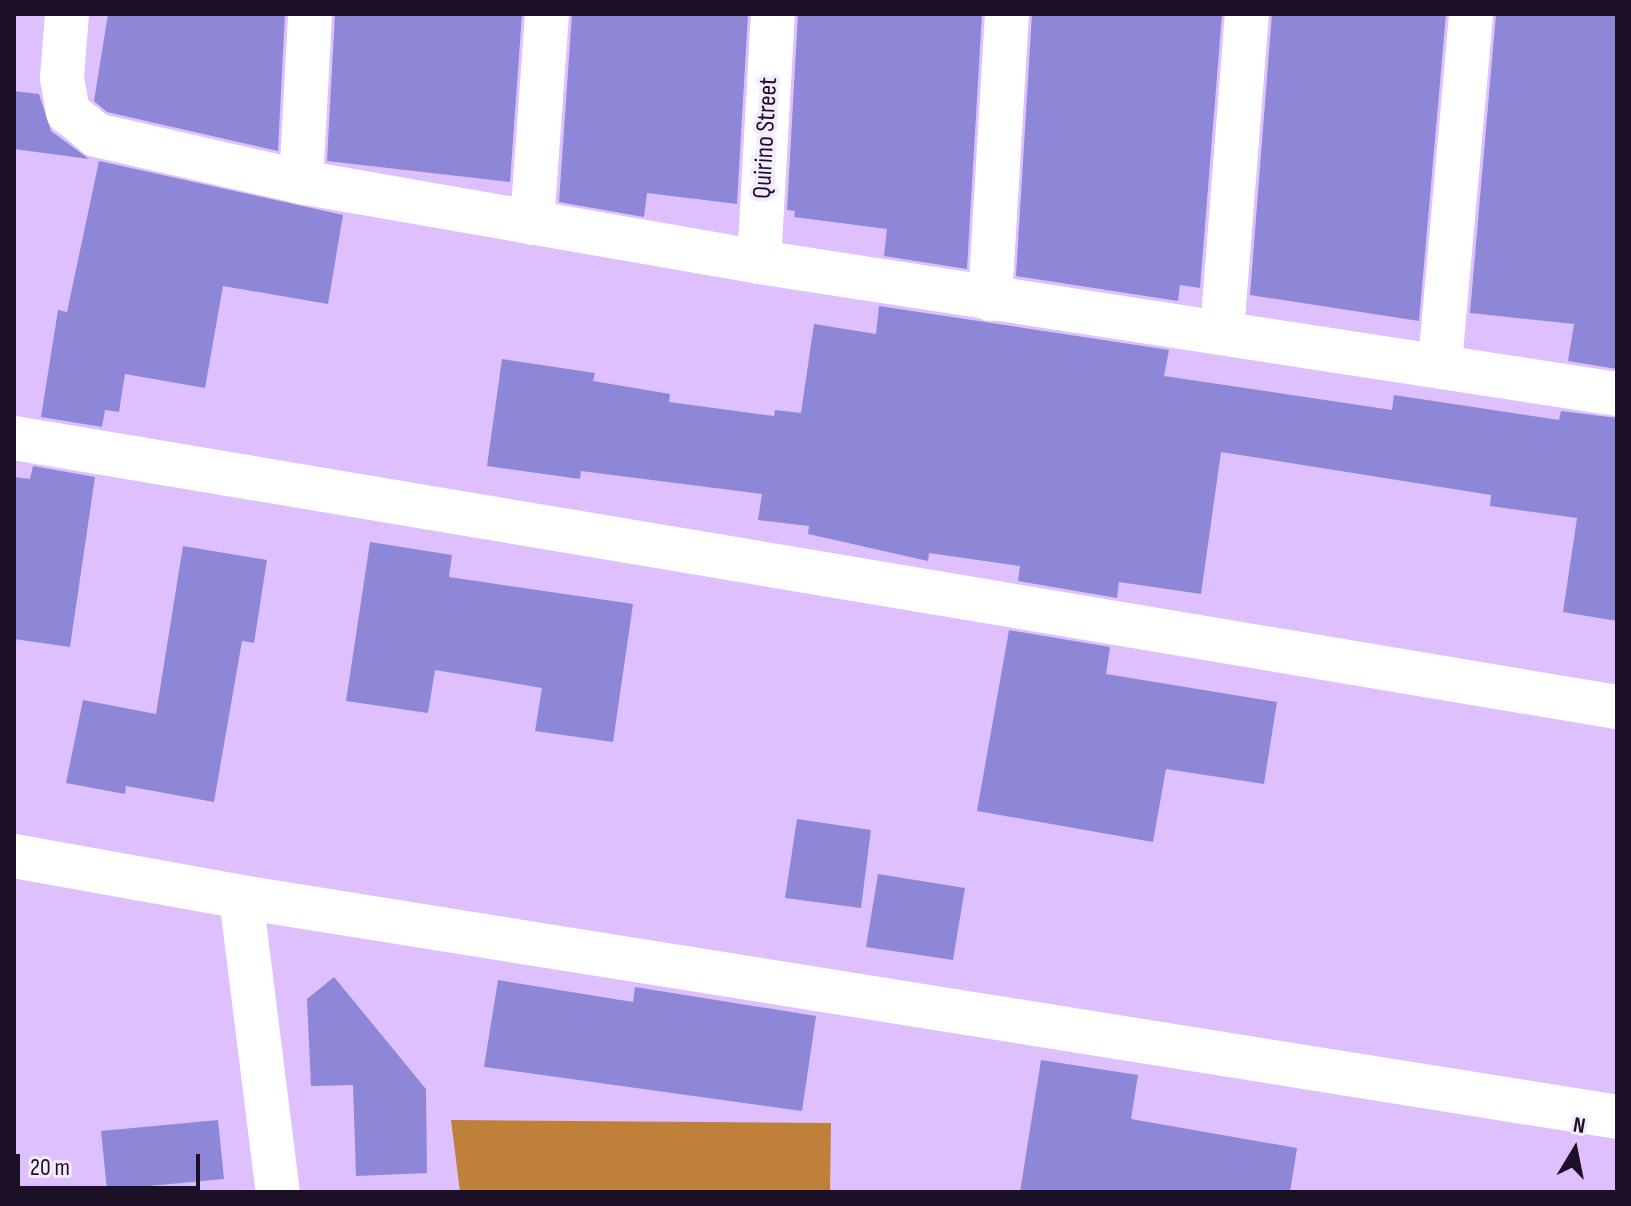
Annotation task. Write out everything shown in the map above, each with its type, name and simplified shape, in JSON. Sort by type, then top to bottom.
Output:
[{"type":"street","points":[[67,14],[62,78],[68,112],[96,135],[301,182],[759,262],[990,299],[1440,363],[1617,394]]},
{"type":"street","points":[[301,182],[310,14]]},
{"type":"street","points":[[532,223],[547,14]]},
{"type":"street","name":"Quirino Street","points":[[759,262],[773,14]]},
{"type":"street","points":[[990,299],[1007,14]]},
{"type":"street","points":[[1222,331],[1247,14]]},
{"type":"street","points":[[1440,363],[1471,14]]},
{"type":"street","points":[[14,438],[1617,707]]},
{"type":"street","points":[[14,856],[241,897],[1617,1117]]},
{"type":"street","points":[[241,897],[278,1192]]},
{"type":"shaded area","points":[[451,1120],[831,1123],[830,1192],[460,1192]]},
{"type":"building","points":[[108,14],[285,14],[278,151],[107,112],[94,101]]},
{"type":"building","points":[[335,14],[522,14],[510,182],[327,161]]},
{"type":"building","points":[[572,14],[748,14],[737,204],[647,193],[644,217],[559,202]]},
{"type":"building","points":[[798,14],[982,14],[967,269],[884,256],[887,229],[794,217],[795,211],[787,210]]},
{"type":"building","points":[[1032,14],[1222,14],[1200,288],[1180,285],[1178,301],[1016,276]]},
{"type":"building","points":[[1272,14],[1446,14],[1419,321],[1250,295]]},
{"type":"building","points":[[1496,14],[1617,14],[1617,369],[1568,361],[1574,324],[1470,313]]},
{"type":"building","points":[[14,91],[39,94],[51,131],[89,159],[14,149]]},
{"type":"building","points":[[99,161],[343,215],[328,304],[223,286],[205,388],[125,374],[119,412],[105,410],[102,427],[41,417],[58,310],[67,312]]},
{"type":"building","points":[[879,306],[1169,350],[1164,376],[1392,410],[1394,395],[1559,420],[1561,411],[1617,418],[1617,621],[1563,612],[1577,518],[1490,506],[1491,495],[1221,452],[1201,594],[1119,582],[1117,598],[1018,581],[1020,566],[929,553],[928,561],[808,534],[809,526],[758,520],[762,494],[581,471],[580,479],[487,466],[502,359],[595,373],[593,381],[670,394],[669,402],[774,416],[775,410],[801,413],[814,324],[876,334]]},
{"type":"building","points":[[33,466],[95,477],[70,647],[14,639],[14,477],[30,479]]},
{"type":"building","points":[[370,542],[452,555],[449,577],[633,604],[613,742],[535,731],[542,688],[435,670],[428,713],[346,701]]},
{"type":"building","points":[[183,546],[267,560],[254,643],[242,641],[214,802],[126,786],[125,794],[66,783],[83,700],[156,714]]},
{"type":"building","points":[[1009,630],[1110,647],[1106,674],[1277,702],[1264,784],[1166,769],[1153,842],[977,811]]},
{"type":"building","points":[[797,819],[871,830],[861,908],[785,898]]},
{"type":"building","points":[[878,874],[965,888],[953,960],[866,947]]},
{"type":"building","points":[[334,977],[426,1089],[427,1173],[356,1176],[353,1085],[311,1086],[307,999]]},
{"type":"building","points":[[498,980],[633,1002],[635,987],[816,1016],[802,1111],[484,1067]]},
{"type":"building","points":[[1041,1060],[1138,1075],[1131,1119],[1297,1148],[1290,1192],[1020,1192]]},
{"type":"building","points":[[218,1120],[224,1179],[107,1190],[101,1131]]}]
